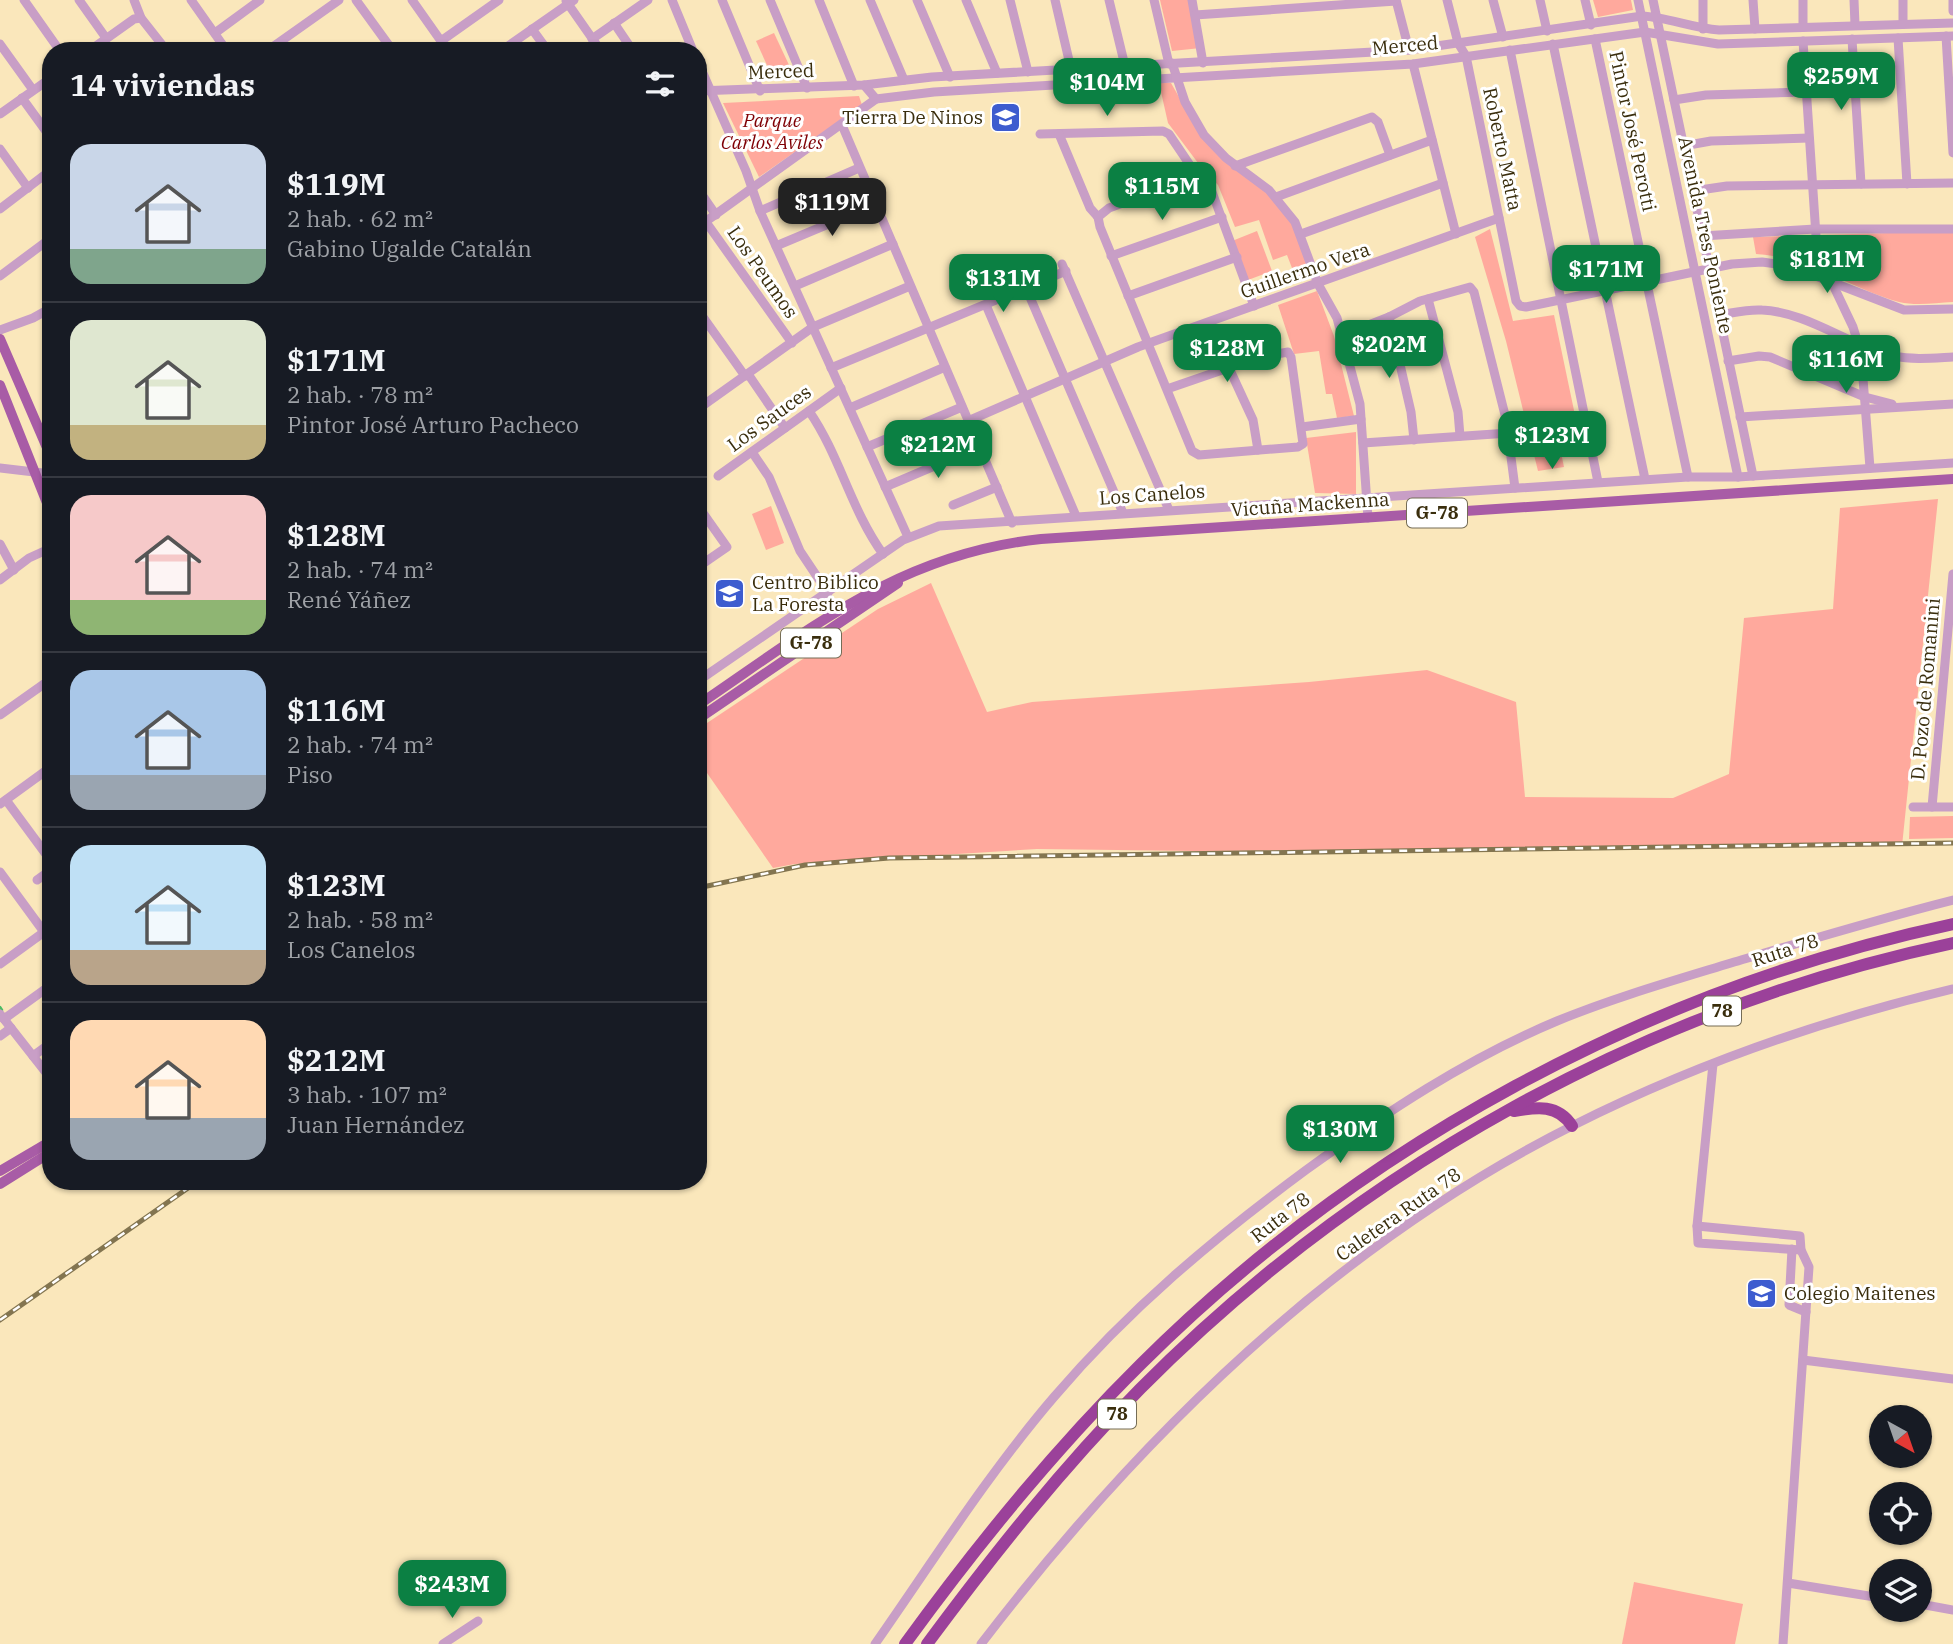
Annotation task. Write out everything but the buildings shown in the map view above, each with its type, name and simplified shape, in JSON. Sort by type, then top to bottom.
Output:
[{"type":"highway","name":"Ruta 78","points":[[905,1644],[1025,1489],[1132,1373],[1198,1309],[1258,1258],[1371,1173],[1451,1122],[1524,1081],[1658,1017],[1813,960],[1953,924]]},
{"type":"highway","name":"Ruta 78","points":[[927,1644],[1002,1545],[1073,1461],[1132,1398],[1198,1334],[1278,1265],[1341,1217],[1431,1156],[1504,1112],[1602,1062],[1713,1014],[1830,974],[1953,943]]},
{"type":"highway","points":[[1504,1112],[1546,1108],[1561,1113],[1572,1126]]},
{"type":"main road","points":[[0,340],[42,429]]},
{"type":"main road","points":[[0,385],[42,491]]},
{"type":"main road","name":"Vicuña Mackenna","points":[[707,707],[844,607],[924,566],[976,549],[1026,541],[1953,479]]},
{"type":"main road","points":[[2,1166],[42,1145]]},
{"type":"main road","points":[[0,1184],[42,1158]]},
{"type":"street","points":[[24,0],[54,42]]},
{"type":"street","points":[[79,0],[103,42]]},
{"type":"street","points":[[134,0],[141,18],[160,42]]},
{"type":"street","points":[[191,0],[221,42]]},
{"type":"street","points":[[215,33],[260,0]]},
{"type":"street","points":[[280,42],[339,0]]},
{"type":"street","points":[[356,0],[386,42]]},
{"type":"street","points":[[416,1],[441,41],[499,0]]},
{"type":"street","points":[[593,39],[648,0]]},
{"type":"street","points":[[672,0],[689,42]]},
{"type":"street","points":[[722,0],[760,91]]},
{"type":"street","points":[[770,0],[807,88]]},
{"type":"street","points":[[707,221],[876,99],[859,85],[819,0]]},
{"type":"street","points":[[870,0],[904,80]]},
{"type":"street","points":[[917,0],[950,77]]},
{"type":"street","points":[[966,0],[997,73]]},
{"type":"street","points":[[1010,0],[1028,72]]},
{"type":"street","points":[[1055,0],[1072,69]]},
{"type":"street","points":[[1109,0],[1125,66]]},
{"type":"street","points":[[1154,0],[1170,64],[1196,125],[1235,166],[1276,197],[1301,234],[1318,284],[1337,318],[1362,418],[1368,518]]},
{"type":"street","points":[[1192,0],[1203,63]]},
{"type":"street","points":[[1195,15],[1396,0],[1409,50]]},
{"type":"street","name":"Roberto Matta","points":[[1447,0],[1458,43],[1466,56],[1516,300],[1520,306],[1526,307],[1561,300]]},
{"type":"street","points":[[1493,0],[1503,37]]},
{"type":"street","points":[[1540,0],[1547,31]]},
{"type":"street","points":[[1585,0],[1591,25]]},
{"type":"street","name":"Avenida Tres Poniente","points":[[1638,0],[1738,477]]},
{"type":"street","name":"Avenida Tres Poniente","points":[[1653,0],[1753,476]]},
{"type":"street","points":[[1703,0],[1703,29]]},
{"type":"street","points":[[1753,0],[1755,29]]},
{"type":"street","points":[[1803,0],[1803,27]]},
{"type":"street","points":[[1854,0],[1855,25]]},
{"type":"street","points":[[1903,0],[1903,24]]},
{"type":"street","points":[[1953,0],[1953,11]]},
{"type":"street","points":[[514,42],[569,1],[595,42]]},
{"type":"street","name":"Merced","points":[[707,92],[760,91],[997,73],[1409,50],[1642,16],[1703,29],[1953,23]]},
{"type":"street","points":[[106,42],[134,19],[141,18]]},
{"type":"street","points":[[614,23],[628,42]]},
{"type":"street","points":[[532,29],[541,42]]},
{"type":"street","name":"Merced","points":[[876,99],[934,92],[1413,64],[1645,32],[1711,44],[1949,36]]},
{"type":"street","points":[[1949,36],[1953,153]]},
{"type":"street","name":"Pintor José Perotti","points":[[1595,38],[1688,477]]},
{"type":"street","points":[[1898,38],[1907,184]]},
{"type":"street","points":[[1852,40],[1861,184]]},
{"type":"street","points":[[1803,41],[1815,229],[1830,281],[1859,344],[1870,468]]},
{"type":"street","points":[[0,44],[33,90]]},
{"type":"street","points":[[1553,44],[1645,480]]},
{"type":"street","points":[[1510,50],[1598,482]]},
{"type":"street","points":[[1413,64],[1456,234]]},
{"type":"street","points":[[707,83],[746,171],[760,211],[908,537]]},
{"type":"street","points":[[0,114],[42,84]]},
{"type":"street","points":[[1674,100],[1706,95],[1807,92]]},
{"type":"street","points":[[22,98],[42,126]]},
{"type":"street","points":[[1235,166],[1369,117],[1374,118],[1390,155]]},
{"type":"street","points":[[842,125],[1012,523]]},
{"type":"street","points":[[1041,134],[1165,131],[1171,135],[1200,180],[1212,192],[1254,306]]},
{"type":"street","points":[[1059,134],[1090,208],[1098,217],[1111,256],[1128,296],[1148,344],[1194,453],[1302,446],[1302,427],[1288,352],[1273,353],[1167,389]]},
{"type":"street","points":[[1683,146],[1711,141],[1809,138]]},
{"type":"street","points":[[1276,197],[1432,140]]},
{"type":"street","points":[[0,149],[28,188]]},
{"type":"street","points":[[760,211],[859,167]]},
{"type":"street","points":[[0,209],[42,177]]},
{"type":"street","points":[[1098,217],[1109,208],[1188,179],[1200,180]]},
{"type":"street","points":[[1301,234],[1443,183]]},
{"type":"street","points":[[1693,191],[1721,187],[1812,184],[1953,183]]},
{"type":"street","points":[[707,202],[716,215]]},
{"type":"street","points":[[776,246],[876,204]]},
{"type":"street","points":[[1111,256],[1222,217]]},
{"type":"street","name":"Guillermo Vera","points":[[968,421],[1148,344],[1499,218]]},
{"type":"street","points":[[1702,236],[1815,229],[1953,229]]},
{"type":"street","name":"Los Peumos","points":[[707,232],[792,343]]},
{"type":"street","points":[[795,286],[893,244]]},
{"type":"street","points":[[0,276],[42,245]]},
{"type":"street","points":[[1128,296],[1237,257]]},
{"type":"street","points":[[1808,272],[1822,260]]},
{"type":"street","points":[[1561,300],[1709,268],[1762,262],[1808,272],[1904,310],[1953,309]]},
{"type":"street","points":[[831,368],[1026,288],[1064,268],[1168,510]]},
{"type":"street","points":[[707,402],[813,327],[910,286]]},
{"type":"street","points":[[1343,335],[1428,299],[1468,286],[1474,292],[1509,433],[1516,488]]},
{"type":"street","points":[[1026,288],[1123,513]]},
{"type":"street","points":[[1842,305],[1858,293]]},
{"type":"street","points":[[1428,299],[1458,412],[1460,436]]},
{"type":"street","points":[[986,305],[1076,516]]},
{"type":"street","points":[[1719,315],[1752,310],[1776,312],[1903,358],[1953,357]]},
{"type":"street","points":[[0,330],[42,313]]},
{"type":"street","points":[[1389,317],[1412,412],[1414,440]]},
{"type":"street","points":[[707,322],[785,428]]},
{"type":"street","points":[[1728,360],[1753,356],[1770,357],[1865,397],[1902,407]]},
{"type":"street","points":[[850,408],[945,367]]},
{"type":"street","points":[[1228,368],[1253,420],[1258,450]]},
{"type":"street","name":"Los Sauces","points":[[718,476],[841,388]]},
{"type":"street","points":[[1740,416],[1953,404]]},
{"type":"street","points":[[867,447],[962,407]]},
{"type":"street","points":[[809,411],[827,438],[861,520],[883,554]]},
{"type":"street","points":[[1302,427],[1362,418]]},
{"type":"street","points":[[1363,443],[1509,433]]},
{"type":"street","points":[[885,487],[979,447]]},
{"type":"street","points":[[752,452],[769,477],[800,551],[828,593]]},
{"type":"street","points":[[1738,477],[1953,463]]},
{"type":"street","points":[[0,468],[42,473]]},
{"type":"street","name":"Los Canelos","points":[[707,675],[908,537],[939,526],[1598,482],[1738,477]]},
{"type":"street","points":[[953,505],[996,487]]},
{"type":"street","points":[[707,519],[727,547],[707,561]]},
{"type":"street","points":[[0,544],[14,570]]},
{"type":"street","points":[[0,580],[42,552]]},
{"type":"street","name":"D. Pozo de Romanini","points":[[1932,807],[1950,639],[1953,574]]},
{"type":"street","points":[[0,715],[42,685]]},
{"type":"street","points":[[42,774],[3,802],[42,851]]},
{"type":"street","points":[[1913,807],[1953,807]]},
{"type":"street","points":[[0,872],[42,924]]},
{"type":"street","points":[[37,880],[42,876]]},
{"type":"street","points":[[875,1644],[1015,1445],[1101,1345],[1209,1243],[1368,1126],[1472,1063],[1577,1014],[1727,964],[1953,900]]},
{"type":"street","points":[[0,950],[4,962],[42,934]]},
{"type":"street","name":"Caletera Ruta 78","points":[[981,1644],[1059,1546],[1126,1470],[1186,1408],[1249,1349],[1342,1273],[1418,1219],[1489,1172],[1572,1126],[1650,1089],[1830,1023],[1953,989]]},
{"type":"street","points":[[42,991],[2,1017],[42,1068]]},
{"type":"street","points":[[0,1036],[11,1028]]},
{"type":"street","points":[[33,1056],[42,1050]]},
{"type":"street","points":[[1713,1064],[1697,1226],[1698,1242],[1797,1250]]},
{"type":"street","points":[[1697,1226],[1800,1236],[1789,1305],[1806,1312]]},
{"type":"street","points":[[1783,1644],[1809,1267],[1797,1250]]},
{"type":"street","points":[[1803,1360],[1953,1379]]},
{"type":"street","points":[[1788,1583],[1869,1596]]},
{"type":"street","points":[[1932,1606],[1953,1610]]},
{"type":"street","points":[[443,1644],[478,1621]]},
{"type":"green space","points":[[1160,0],[1189,0],[1201,48],[1172,51]]},
{"type":"green space","points":[[1593,0],[1631,0],[1633,10],[1598,17]]},
{"type":"green space","points":[[774,33],[789,65],[771,74],[756,41]]},
{"type":"green space","points":[[1159,83],[1171,83],[1199,132],[1269,194],[1290,219],[1312,273],[1309,278],[1297,281],[1287,255],[1273,260],[1259,220],[1235,227],[1218,185],[1168,123]]},
{"type":"green space","name":"Parque Carlos Aviles","points":[[859,96],[862,105],[759,177],[723,103]]},
{"type":"green space","points":[[1490,229],[1513,321],[1554,315],[1580,439],[1559,443],[1564,467],[1538,471],[1506,341],[1475,237]]},
{"type":"green space","points":[[1257,231],[1272,271],[1248,280],[1232,241]]},
{"type":"green space","points":[[1953,231],[1953,302],[1926,304],[1899,302],[1811,267],[1775,256],[1756,254],[1753,237]]},
{"type":"green space","points":[[1317,291],[1334,336],[1354,416],[1337,418],[1332,394],[1326,394],[1319,351],[1294,354],[1278,305]]},
{"type":"green space","points":[[1356,432],[1356,494],[1315,493],[1306,438]]},
{"type":"green space","points":[[1938,499],[1902,846],[1196,851],[1037,849],[795,864],[773,868],[707,773],[707,723],[878,609],[931,583],[987,712],[1032,702],[1309,682],[1427,670],[1516,702],[1525,797],[1673,798],[1729,774],[1744,618],[1833,609],[1840,508]]},
{"type":"green space","points":[[771,506],[784,543],[766,550],[752,514]]},
{"type":"green space","points":[[1953,816],[1953,838],[1909,839],[1910,817]]},
{"type":"green space","points":[[1634,1582],[1743,1604],[1735,1644],[1622,1644]]},
{"type":"railway","points":[[707,886],[805,865],[889,858],[1953,843]]},
{"type":"railway","points":[[0,1320],[185,1190]]},
{"type":"place","name":"Tierra De Ninos","points":[[1006,117]]},
{"type":"place","name":"Centro Biblico La Foresta","points":[[729,593]]},
{"type":"place","name":"Colegio Maitenes","points":[[1761,1293]]}]
